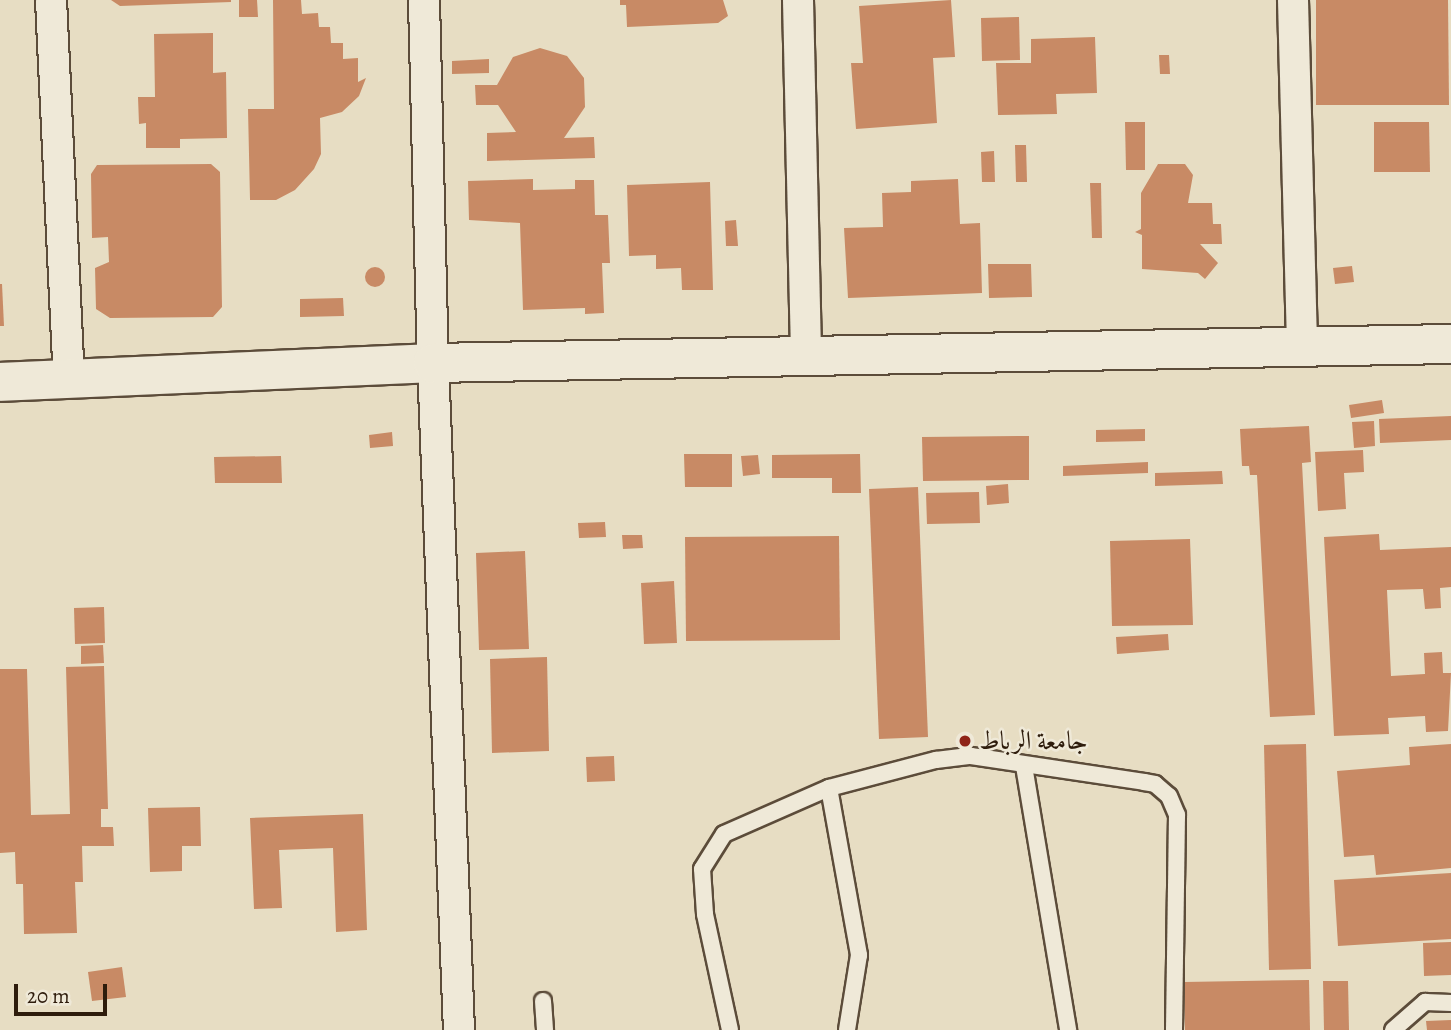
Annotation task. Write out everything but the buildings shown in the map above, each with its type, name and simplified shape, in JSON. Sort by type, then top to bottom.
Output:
[{"type":"street","points":[[51,0],[69,379]]},
{"type":"street","points":[[424,0],[433,363],[459,1030]]},
{"type":"street","points":[[798,0],[806,356]]},
{"type":"street","points":[[1293,0],[1302,347]]},
{"type":"street","points":[[0,382],[433,363],[1451,344]]},
{"type":"lane","points":[[730,1030],[705,914],[702,869],[724,834],[829,788],[936,760],[971,756],[1144,782],[1169,796],[1177,815],[1174,1030]]},
{"type":"lane","points":[[1024,766],[1068,1030]]},
{"type":"lane","points":[[829,788],[859,955],[847,1030]]},
{"type":"lane","points":[[543,1001],[545,1030]]},
{"type":"lane","points":[[1392,1030],[1425,1002],[1451,1003]]},
{"type":"place","name":"جامعة الرباط","points":[[965,741]]}]
